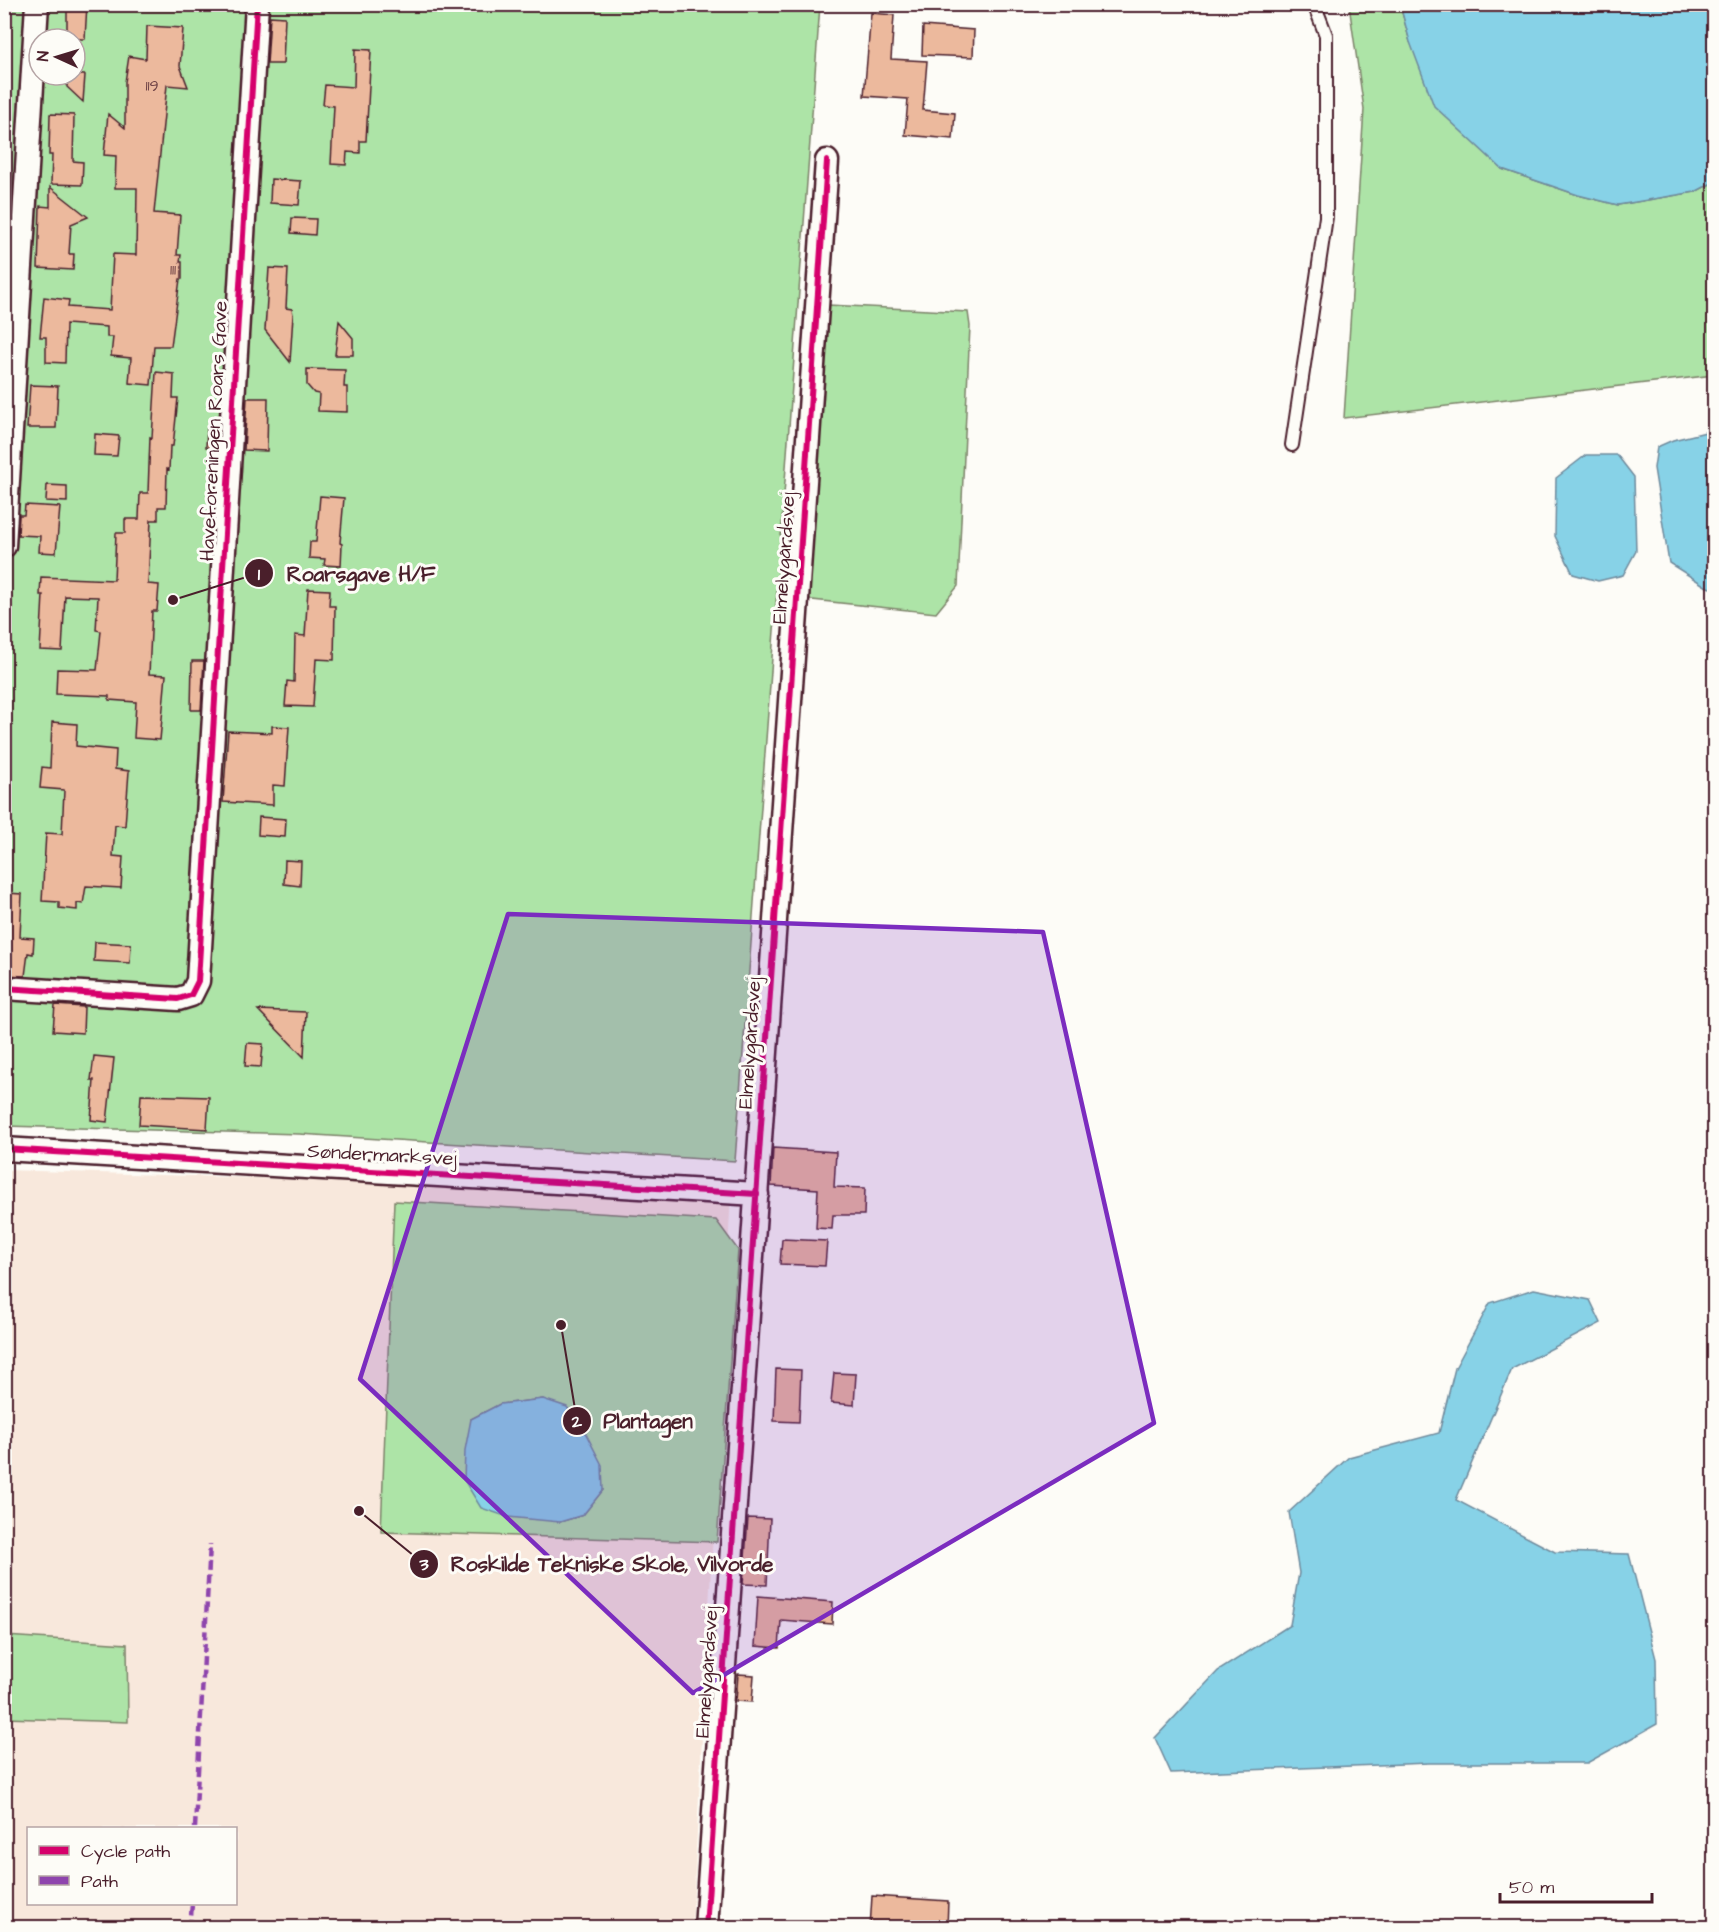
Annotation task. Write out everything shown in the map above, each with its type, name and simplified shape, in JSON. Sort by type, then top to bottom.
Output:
[{"type":"street","points":[[4,546],[37,4]]},
{"type":"street","name":"Haveforeningen Roars Gave","points":[[4,988],[178,999],[191,995],[198,981],[257,4]]},
{"type":"street","name":"Elmelygårdsvej","points":[[706,1928],[827,161]]},
{"type":"street","name":"Søndermarksvej","points":[[4,1149],[757,1194]]},
{"type":"lane","points":[[1292,445],[1326,217],[1326,34],[1314,4]]},
{"type":"highlighted area","points":[[508,914],[1043,932],[1154,1423],[693,1693],[360,1379]]},
{"type":"shaded area","points":[[5,1170],[731,1193],[692,1927],[5,1928]]},
{"type":"green space","points":[[5,5],[820,5],[735,1161],[299,1134],[5,1126]]},
{"type":"green space","points":[[1349,5],[1400,5],[1410,42],[1502,169],[1578,195],[1618,205],[1695,192],[1714,182],[1714,375],[1344,418],[1364,109]]},
{"type":"green space","points":[[828,305],[968,312],[970,326],[958,586],[936,613],[803,599]]},
{"type":"green space","points":[[394,1201],[716,1220],[738,1250],[717,1542],[381,1532]],"holes":[[[543,1399],[603,1490],[583,1515],[560,1522],[471,1419],[500,1404]]]},
{"type":"green space","points":[[5,1636],[127,1644],[128,1722],[5,1718]]},
{"type":"water","points":[[1400,5],[1714,5],[1714,182],[1695,192],[1618,205],[1578,195],[1502,169],[1434,106],[1410,42]]},
{"type":"water","points":[[1714,430],[1714,589],[1669,563],[1654,468],[1657,447],[1673,440]]},
{"type":"water","points":[[1586,455],[1617,455],[1634,477],[1636,551],[1623,575],[1598,581],[1573,574],[1555,536],[1556,478]]},
{"type":"water","points":[[1534,1289],[1590,1300],[1601,1323],[1512,1369],[1456,1500],[1555,1552],[1629,1554],[1656,1659],[1657,1724],[1587,1763],[1429,1763],[1171,1773],[1155,1738],[1218,1671],[1290,1625],[1299,1573],[1289,1512],[1349,1457],[1439,1433],[1455,1368],[1490,1303]]},
{"type":"water","points":[[543,1399],[567,1407],[586,1434],[602,1465],[603,1490],[583,1515],[560,1522],[508,1517],[481,1508],[464,1480],[465,1450],[471,1419],[500,1404]]},
{"type":"building","points":[[67,4],[87,4],[86,27],[67,27]]},
{"type":"building","points":[[871,13],[894,15],[891,59],[927,61],[923,110],[955,113],[953,139],[905,135],[908,99],[864,96]]},
{"type":"building","points":[[270,16],[285,17],[283,64],[267,64]]},
{"type":"building","points":[[147,26],[183,28],[180,66],[188,87],[167,85],[154,213],[180,215],[177,255],[181,255],[182,279],[180,279],[171,346],[154,346],[151,385],[129,383],[131,358],[111,356],[113,337],[107,337],[107,327],[66,324],[65,363],[46,362],[46,337],[40,337],[44,297],[69,300],[68,307],[110,310],[113,254],[136,255],[137,188],[115,188],[116,156],[104,155],[108,114],[125,128],[125,82],[129,56],[146,59]]},
{"type":"building","points":[[923,26],[974,30],[973,57],[922,55]]},
{"type":"building","points":[[355,49],[371,50],[366,141],[360,141],[360,153],[347,152],[346,165],[331,164],[334,106],[323,105],[325,85],[354,87]]},
{"type":"building","points":[[67,87],[84,87],[83,102]]},
{"type":"building","points":[[50,114],[74,115],[73,161],[83,162],[82,185],[51,184]]},
{"type":"building","points":[[271,179],[301,181],[299,205],[270,203]]},
{"type":"building","points":[[50,187],[88,217],[71,224],[69,254],[74,254],[73,270],[38,268],[40,206],[50,207]]},
{"type":"building","points":[[292,218],[316,219],[315,235],[291,233]]},
{"type":"building","points":[[269,268],[288,269],[286,308],[292,309],[293,315],[290,362],[265,330]]},
{"type":"building","points":[[339,321],[353,338],[353,355],[335,355]]},
{"type":"building","points":[[307,369],[345,370],[344,387],[347,387],[347,412],[318,411],[319,394],[314,393],[307,385]]},
{"type":"building","points":[[156,372],[174,374],[173,398],[178,398],[173,446],[170,446],[169,470],[167,469],[166,507],[158,507],[158,520],[151,520],[148,584],[159,585],[157,611],[152,611],[149,674],[166,675],[160,740],[134,738],[136,702],[109,700],[109,696],[56,694],[57,669],[97,670],[101,631],[96,630],[98,597],[65,596],[62,651],[40,650],[43,595],[40,595],[41,577],[114,580],[116,533],[125,533],[125,519],[139,519],[140,493],[148,493]]},
{"type":"building","points":[[30,385],[58,386],[56,428],[27,428]]},
{"type":"building","points":[[247,398],[268,398],[267,451],[244,450]]},
{"type":"building","points":[[207,428],[218,428],[217,448],[206,447]]},
{"type":"building","points":[[95,434],[119,436],[117,456],[94,455]]},
{"type":"building","points":[[47,485],[67,486],[67,502],[46,501]]},
{"type":"building","points":[[320,496],[344,498],[340,543],[342,544],[341,566],[324,565],[325,559],[309,558],[310,542],[316,542]]},
{"type":"building","points":[[25,505],[60,507],[56,553],[39,552],[40,536],[18,535],[19,515],[24,515]]},
{"type":"building","points":[[308,589],[330,590],[329,606],[335,606],[334,660],[316,659],[313,707],[285,706],[287,681],[294,682],[295,635],[305,636]]},
{"type":"building","points":[[192,661],[204,661],[201,710],[191,710]]},
{"type":"building","points":[[52,722],[77,724],[76,746],[116,750],[115,769],[129,771],[125,826],[115,825],[113,856],[123,857],[121,888],[86,886],[83,904],[77,903],[77,910],[59,908],[59,902],[42,901],[46,833],[62,834],[64,790],[40,788],[42,767],[50,768]]},
{"type":"building","points":[[272,726],[289,727],[285,786],[273,785],[273,805],[223,802],[228,731],[272,733]]},
{"type":"building","points":[[259,817],[286,819],[285,837],[258,835]]},
{"type":"building","points":[[285,860],[301,861],[300,886],[284,884]]},
{"type":"building","points":[[6,893],[22,894],[20,937],[34,938],[33,954],[28,953],[25,976],[4,975]]},
{"type":"building","points":[[95,942],[131,944],[130,963],[94,961]]},
{"type":"building","points":[[55,1005],[84,1007],[83,1033],[53,1031]]},
{"type":"building","points":[[258,1010],[306,1012],[304,1057]]},
{"type":"building","points":[[247,1043],[263,1044],[261,1067],[245,1066]]},
{"type":"building","points":[[94,1056],[114,1058],[107,1122],[91,1120],[94,1080],[91,1080]]},
{"type":"building","points":[[141,1095],[209,1097],[207,1129],[139,1125]]},
{"type":"building","points":[[773,1148],[836,1152],[834,1187],[865,1188],[864,1215],[833,1215],[832,1229],[816,1228],[818,1189],[771,1186]]},
{"type":"building","points":[[782,1239],[827,1241],[825,1266],[780,1264]]},
{"type":"building","points":[[776,1369],[801,1370],[799,1422],[774,1421]]},
{"type":"building","points":[[834,1373],[856,1374],[854,1405],[831,1403]]},
{"type":"building","points":[[748,1518],[770,1519],[767,1585],[743,1584]]},
{"type":"building","points":[[758,1596],[833,1602],[832,1624],[781,1620],[779,1648],[755,1646]]},
{"type":"building","points":[[738,1674],[754,1675],[752,1702],[736,1701]]},
{"type":"building","points":[[872,1896],[948,1901],[947,1928],[870,1928]]},
{"type":"marked path","points":[[195,1827],[210,1544]]},
{"type":"marked path","points":[[190,1928],[192,1905]]},
{"type":"cycle path","points":[[4,988],[178,999],[191,995],[198,981],[257,4]]},
{"type":"cycle path","points":[[706,1928],[827,161]]},
{"type":"cycle path","points":[[4,1149],[757,1194]]},
{"type":"place","name":"Roarsgave H/F","points":[[173,600]]},
{"type":"place","name":"Plantagen","points":[[561,1325]]},
{"type":"place","name":"Roskilde Tekniske Skole, Vilvorde","points":[[359,1511]]}]
